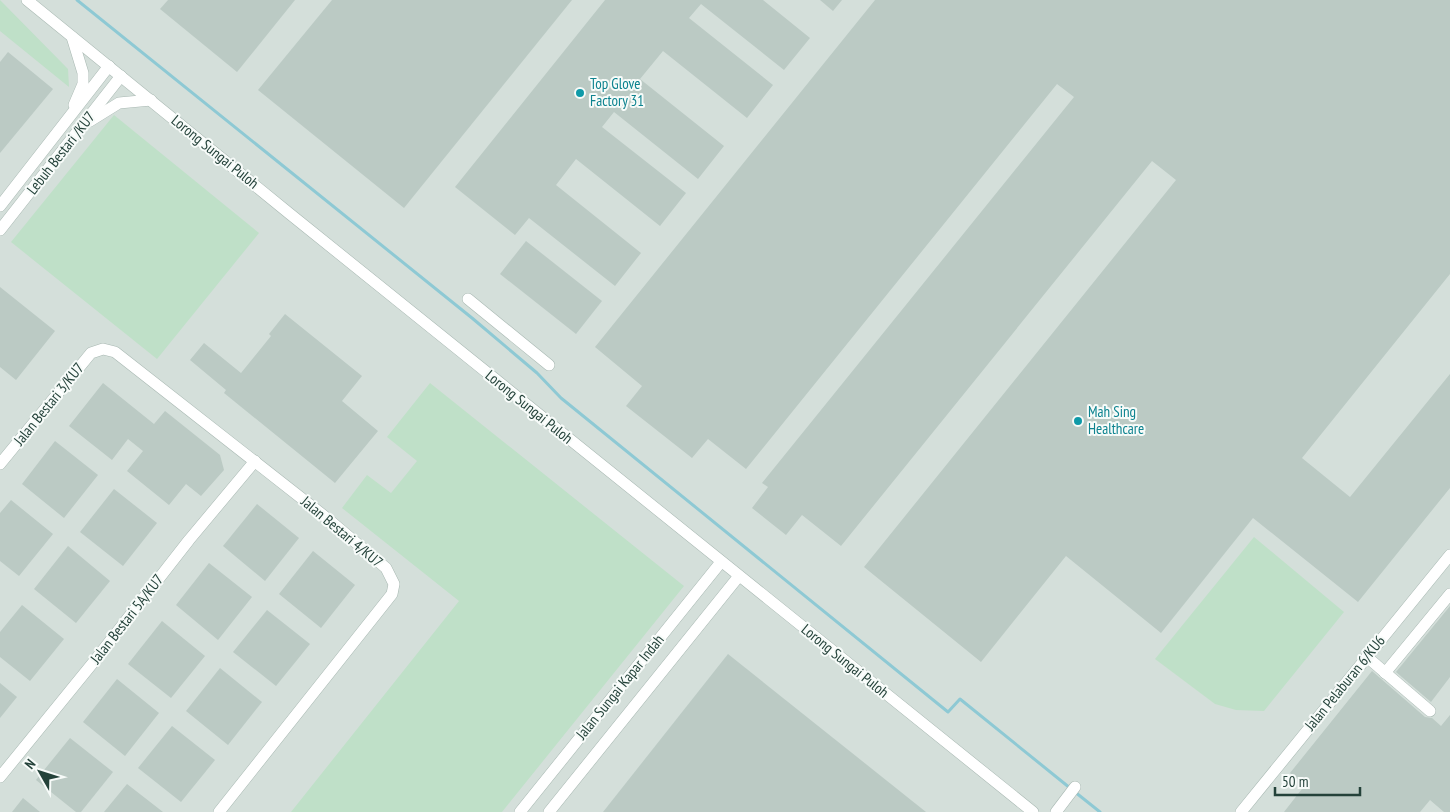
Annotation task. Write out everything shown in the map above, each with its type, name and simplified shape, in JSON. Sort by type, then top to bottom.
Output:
[{"type":"street","name":"Lorong Sungai Puloh","points":[[27,0],[1033,812]]},
{"type":"street","points":[[69,118],[83,84],[83,72],[72,37]]},
{"type":"street","name":"Lebuh Bestari /KU7","points":[[0,206],[109,66]]},
{"type":"street","name":"Lebuh Bestari /KU7","points":[[0,230],[121,76]]},
{"type":"street","points":[[83,126],[119,103],[151,100]]},
{"type":"street","points":[[468,299],[550,365]]},
{"type":"street","name":"Jalan Bestari 4/KU7","points":[[103,349],[115,352],[328,519],[386,568],[394,584],[392,594],[220,812]]},
{"type":"street","name":"Jalan Bestari 3/KU7","points":[[0,464],[91,353],[103,349]]},
{"type":"street","name":"Jalan Bestari 5A/KU7","points":[[0,777],[96,659],[177,555],[255,461]]},
{"type":"street","name":"Jalan Pelaburan 6/KU6","points":[[1241,812],[1450,555]]},
{"type":"street","name":"Jalan Sungai Kapar Indah","points":[[520,812],[721,562]]},
{"type":"street","name":"Jalan Sungai Kapar Indah","points":[[549,812],[739,576]]},
{"type":"street","points":[[1385,673],[1450,594]]},
{"type":"street","points":[[1366,657],[1430,711]]},
{"type":"street","points":[[1059,808],[1075,788]]},
{"type":"shaded area","points":[[0,0],[1450,0],[1450,812],[0,812]]},
{"type":"green space","points":[[0,0],[68,69],[69,87],[0,31]]},
{"type":"green space","points":[[114,115],[259,233],[157,359],[11,242]]},
{"type":"green space","points":[[430,383],[684,586],[502,812],[291,812],[459,601],[342,508],[367,475],[391,493],[417,461],[387,437]]},
{"type":"green space","points":[[1254,537],[1344,612],[1264,711],[1236,710],[1215,704],[1155,659]]},
{"type":"building","points":[[168,0],[295,0],[237,72],[160,9]]},
{"type":"building","points":[[332,0],[572,0],[404,208],[258,90]]},
{"type":"building","points":[[605,0],[763,0],[810,38],[784,70],[701,4],[689,18],[773,85],[747,118],[663,51],[640,79],[724,146],[698,179],[614,112],[602,127],[686,193],[660,226],[576,159],[556,185],[641,253],[615,286],[529,218],[515,235],[455,187]]},
{"type":"building","points":[[820,0],[842,0],[833,11]]},
{"type":"building","points":[[875,0],[1450,0],[1450,274],[1302,458],[1350,497],[1450,374],[1450,488],[1358,602],[1253,518],[1161,633],[1066,556],[981,662],[864,567],[1176,180],[1152,161],[841,546],[802,515],[786,535],[752,508],[768,487],[762,483],[1074,97],[1057,84],[746,469],[708,439],[692,458],[626,406],[642,386],[595,347]]},
{"type":"building","points":[[8,52],[53,89],[0,153],[0,62]]},
{"type":"building","points":[[526,241],[602,301],[576,334],[500,274]]},
{"type":"building","points":[[0,287],[55,331],[16,380],[0,367]]},
{"type":"building","points":[[285,314],[362,376],[342,401],[378,431],[335,483],[224,393],[226,390],[190,360],[204,343],[241,373],[271,336],[269,334]]},
{"type":"building","points":[[103,383],[154,424],[165,411],[220,455],[224,470],[201,496],[186,484],[169,505],[127,471],[143,451],[128,439],[112,460],[69,426]]},
{"type":"building","points":[[55,441],[98,475],[64,518],[22,484]]},
{"type":"building","points":[[114,489],[157,523],[123,566],[80,532]]},
{"type":"building","points":[[11,500],[53,534],[19,576],[0,561],[0,513]]},
{"type":"building","points":[[257,504],[299,538],[265,581],[223,546]]},
{"type":"building","points":[[68,546],[110,581],[76,623],[34,589]]},
{"type":"building","points":[[313,551],[355,585],[321,628],[279,594]]},
{"type":"building","points":[[209,563],[252,597],[218,640],[176,605]]},
{"type":"building","points":[[22,605],[64,639],[30,681],[0,657],[0,632]]},
{"type":"building","points":[[1450,606],[1450,677],[1431,702],[1396,672]]},
{"type":"building","points":[[267,610],[310,644],[276,686],[233,652]]},
{"type":"building","points":[[162,621],[205,656],[171,698],[128,664]]},
{"type":"building","points":[[728,654],[926,812],[603,812]]},
{"type":"building","points":[[220,668],[262,702],[228,745],[186,711]]},
{"type":"building","points":[[1372,671],[1425,717],[1432,718],[1441,726],[1450,715],[1450,812],[1444,812],[1430,800],[1420,812],[1284,812],[1305,785],[1290,773]]},
{"type":"building","points":[[117,679],[159,713],[125,756],[83,722]]},
{"type":"building","points":[[0,683],[17,697],[0,718]]},
{"type":"building","points":[[172,726],[215,760],[181,802],[138,768]]},
{"type":"building","points":[[70,738],[113,772],[81,812],[76,812],[36,780]]},
{"type":"building","points":[[127,784],[163,812],[104,812]]},
{"type":"building","points":[[23,798],[40,812],[12,812]]},
{"type":"waterway","points":[[77,0],[472,318],[537,373],[561,398],[948,712],[960,699],[1070,788]]},
{"type":"waterway","points":[[1075,792],[1100,812]]},
{"type":"place","name":"Top Glove Factory 31","points":[[580,93]]},
{"type":"place","name":"Mah Sing Healthcare","points":[[1078,421]]}]
